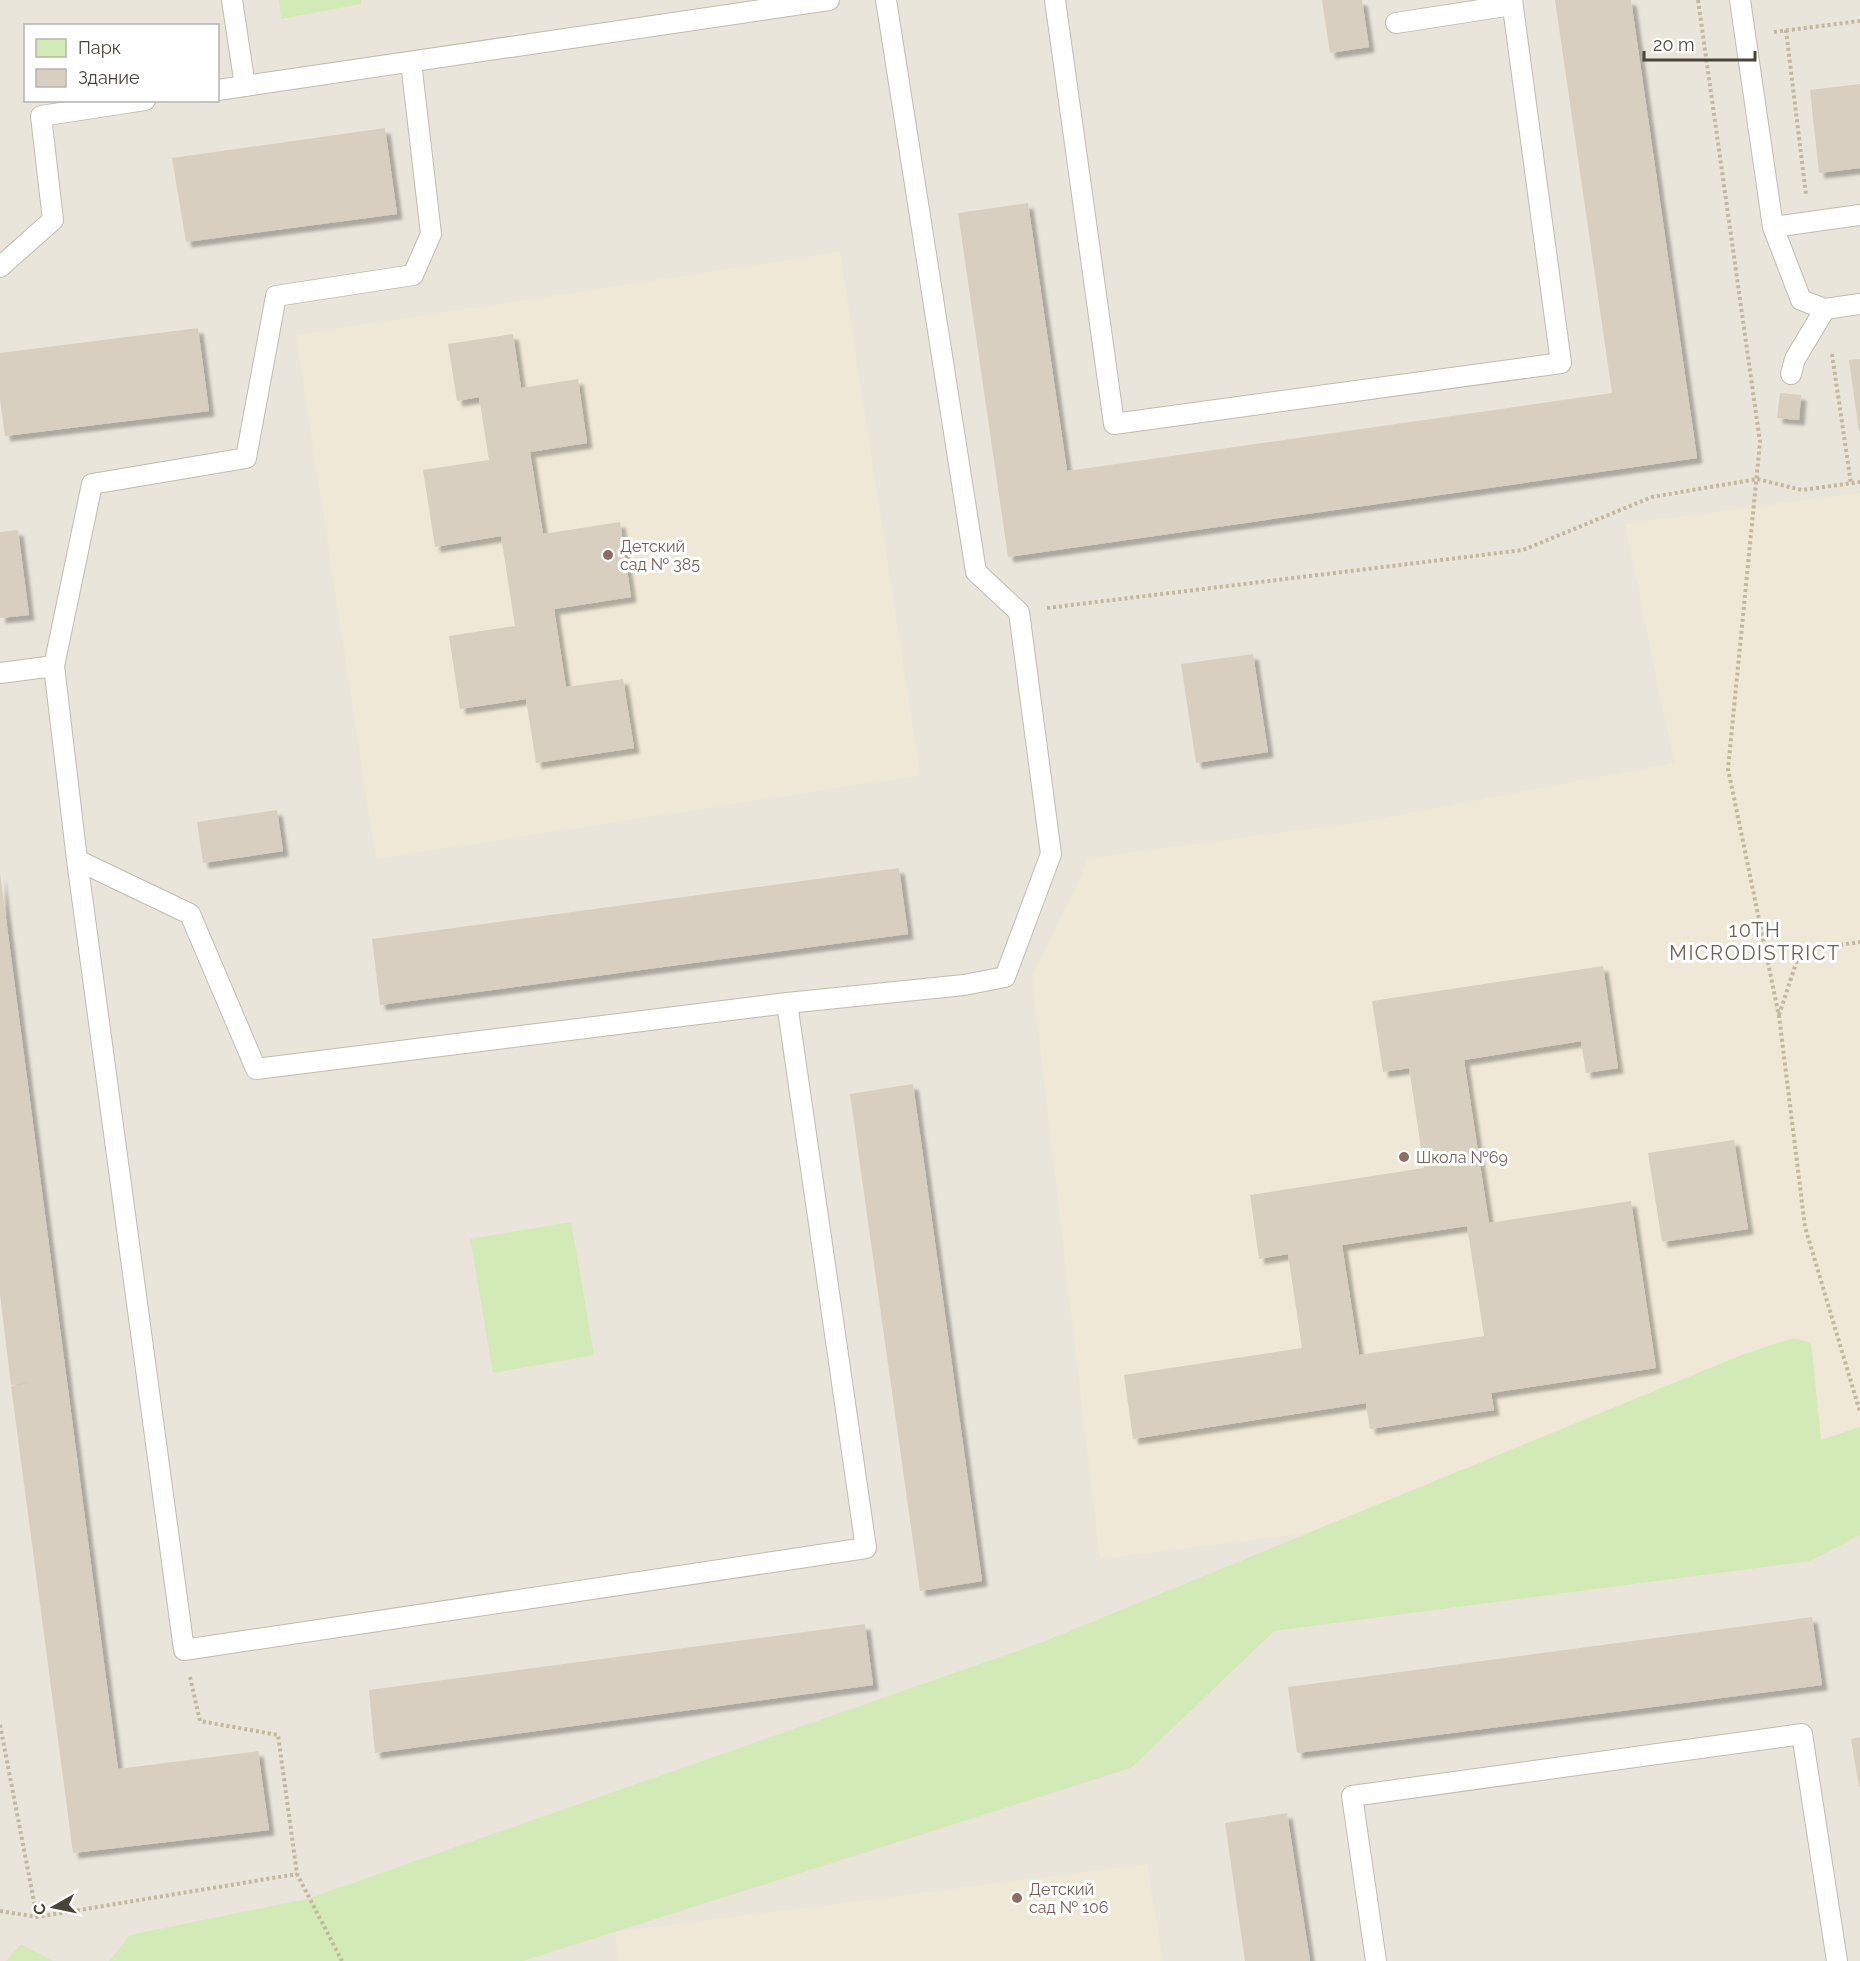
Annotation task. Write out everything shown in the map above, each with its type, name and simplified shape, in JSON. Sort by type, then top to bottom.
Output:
[{"type":"lane","points":[[232,0],[245,86]]},
{"type":"lane","points":[[219,90],[829,0]]},
{"type":"lane","points":[[77,860],[190,914],[256,1069],[787,1003],[964,985],[1005,977],[1051,854],[1020,612],[976,572],[886,0]]},
{"type":"lane","points":[[1055,0],[1114,424],[1562,363],[1512,2],[1396,23]]},
{"type":"lane","points":[[1740,0],[1773,227],[1801,300],[1825,309],[1860,304]]},
{"type":"lane","points":[[411,62],[431,234],[413,275],[276,296],[246,458],[92,484],[54,666],[77,860],[183,1650],[866,1548],[787,1003]]},
{"type":"lane","points":[[0,267],[53,220],[40,116],[132,102]]},
{"type":"lane","points":[[1773,227],[1860,215]]},
{"type":"lane","points":[[1791,374],[1795,359],[1825,309]]},
{"type":"lane","points":[[0,673],[54,666]]},
{"type":"lane","points":[[1376,1961],[1352,1796],[1802,1734],[1837,1961]]},
{"type":"path","points":[[1698,0],[1760,442],[1728,769],[1779,1016],[1805,1227],[1860,1412]]},
{"type":"path","points":[[1745,35],[1860,21]]},
{"type":"path","points":[[1786,30],[1810,222]]},
{"type":"path","points":[[1825,309],[1851,483]]},
{"type":"path","points":[[1020,612],[1523,550],[1652,497],[1757,479],[1802,490],[1860,482]]},
{"type":"path","points":[[1779,1016],[1800,951],[1860,942]]},
{"type":"path","points":[[183,1650],[200,1721],[278,1736],[297,1874],[342,1961]]},
{"type":"path","points":[[0,1725],[37,1917]]},
{"type":"path","points":[[0,1911],[37,1917],[297,1874]]},
{"type":"shaded area","points":[[0,0],[1860,0],[1860,1961],[0,1961]]},
{"type":"shaded area","name":"Детский сад № 385","points":[[840,252],[920,775],[376,859],[296,335]]},
{"type":"shaded area","name":"Школа №69","points":[[1860,493],[1860,1427],[1821,1440],[1811,1343],[1742,1355],[1307,1533],[1100,1559],[1032,977],[1089,858],[1362,822],[1674,763],[1625,524]]},
{"type":"shaded area","name":"Детский сад № 106","points":[[1147,1864],[1163,1961],[619,1961],[615,1932]]},
{"type":"green space","points":[[279,0],[361,0],[361,4],[281,19]]},
{"type":"green space","points":[[571,1222],[594,1355],[493,1373],[470,1239]]},
{"type":"green space","points":[[1793,1338],[1811,1343],[1821,1440],[1860,1427],[1860,1535],[1810,1561],[1274,1631],[1131,1768],[523,1961],[109,1961],[130,1935],[307,1899],[1043,1642],[1742,1355]]},
{"type":"green space","points":[[21,1944],[53,1961],[6,1961]]},
{"type":"building","points":[[1322,0],[1362,0],[1369,47],[1330,53]]},
{"type":"building","points":[[1555,0],[1631,0],[1697,458],[1008,557],[958,213],[1028,203],[1067,471],[1612,393]]},
{"type":"building","points":[[1860,84],[1860,168],[1819,173],[1810,90]]},
{"type":"building","points":[[385,128],[397,214],[186,242],[172,158]]},
{"type":"building","points":[[198,328],[209,411],[5,436],[0,400],[0,353]]},
{"type":"building","points":[[513,334],[521,388],[578,379],[587,443],[530,452],[543,534],[620,522],[631,597],[554,609],[566,687],[623,679],[634,748],[536,763],[526,699],[460,709],[449,636],[515,626],[501,536],[435,547],[423,470],[489,460],[479,397],[457,401],[448,344]]},
{"type":"building","points":[[1860,359],[1860,431],[1859,432],[1849,360]]},
{"type":"building","points":[[1780,393],[1801,395],[1799,420],[1777,418]]},
{"type":"building","points":[[18,530],[29,615],[0,618],[0,532]]},
{"type":"building","points":[[1253,654],[1268,752],[1196,763],[1181,664]]},
{"type":"building","points":[[277,810],[283,851],[203,863],[197,822]]},
{"type":"building","points":[[899,868],[908,934],[380,1005],[372,939]]},
{"type":"building","points":[[0,873],[118,1769],[258,1751],[269,1830],[73,1853],[11,1386],[28,1383],[11,1385],[0,1294]]},
{"type":"building","points":[[1603,966],[1618,1068],[1586,1073],[1581,1041],[1464,1060],[1489,1223],[1631,1201],[1656,1368],[1491,1393],[1494,1410],[1370,1429],[1366,1403],[1133,1439],[1124,1375],[1302,1348],[1288,1254],[1259,1259],[1250,1195],[1424,1168],[1409,1068],[1383,1072],[1372,1001]],"holes":[[[1467,1226],[1484,1336],[1359,1355],[1342,1245]]]},
{"type":"building","points":[[913,1084],[982,1581],[920,1591],[850,1094]]},
{"type":"building","points":[[1734,1140],[1748,1229],[1662,1242],[1648,1153]]},
{"type":"building","points":[[1812,1617],[1822,1685],[1297,1753],[1288,1687]]},
{"type":"building","points":[[865,1624],[873,1685],[375,1753],[369,1690]]},
{"type":"building","points":[[1860,1737],[1860,1787],[1859,1787],[1851,1739]]},
{"type":"building","points":[[1287,1813],[1310,1961],[1245,1961],[1225,1823]]},
{"type":"place","name":"Детский сад № 385","points":[[608,555]]},
{"type":"place","name":"Школа №69","points":[[1404,1157]]},
{"type":"place","name":"Детский сад № 106","points":[[1017,1898]]},
{"type":"district","name":"10TH MICRODISTRICT","points":[[1755,942]]}]
